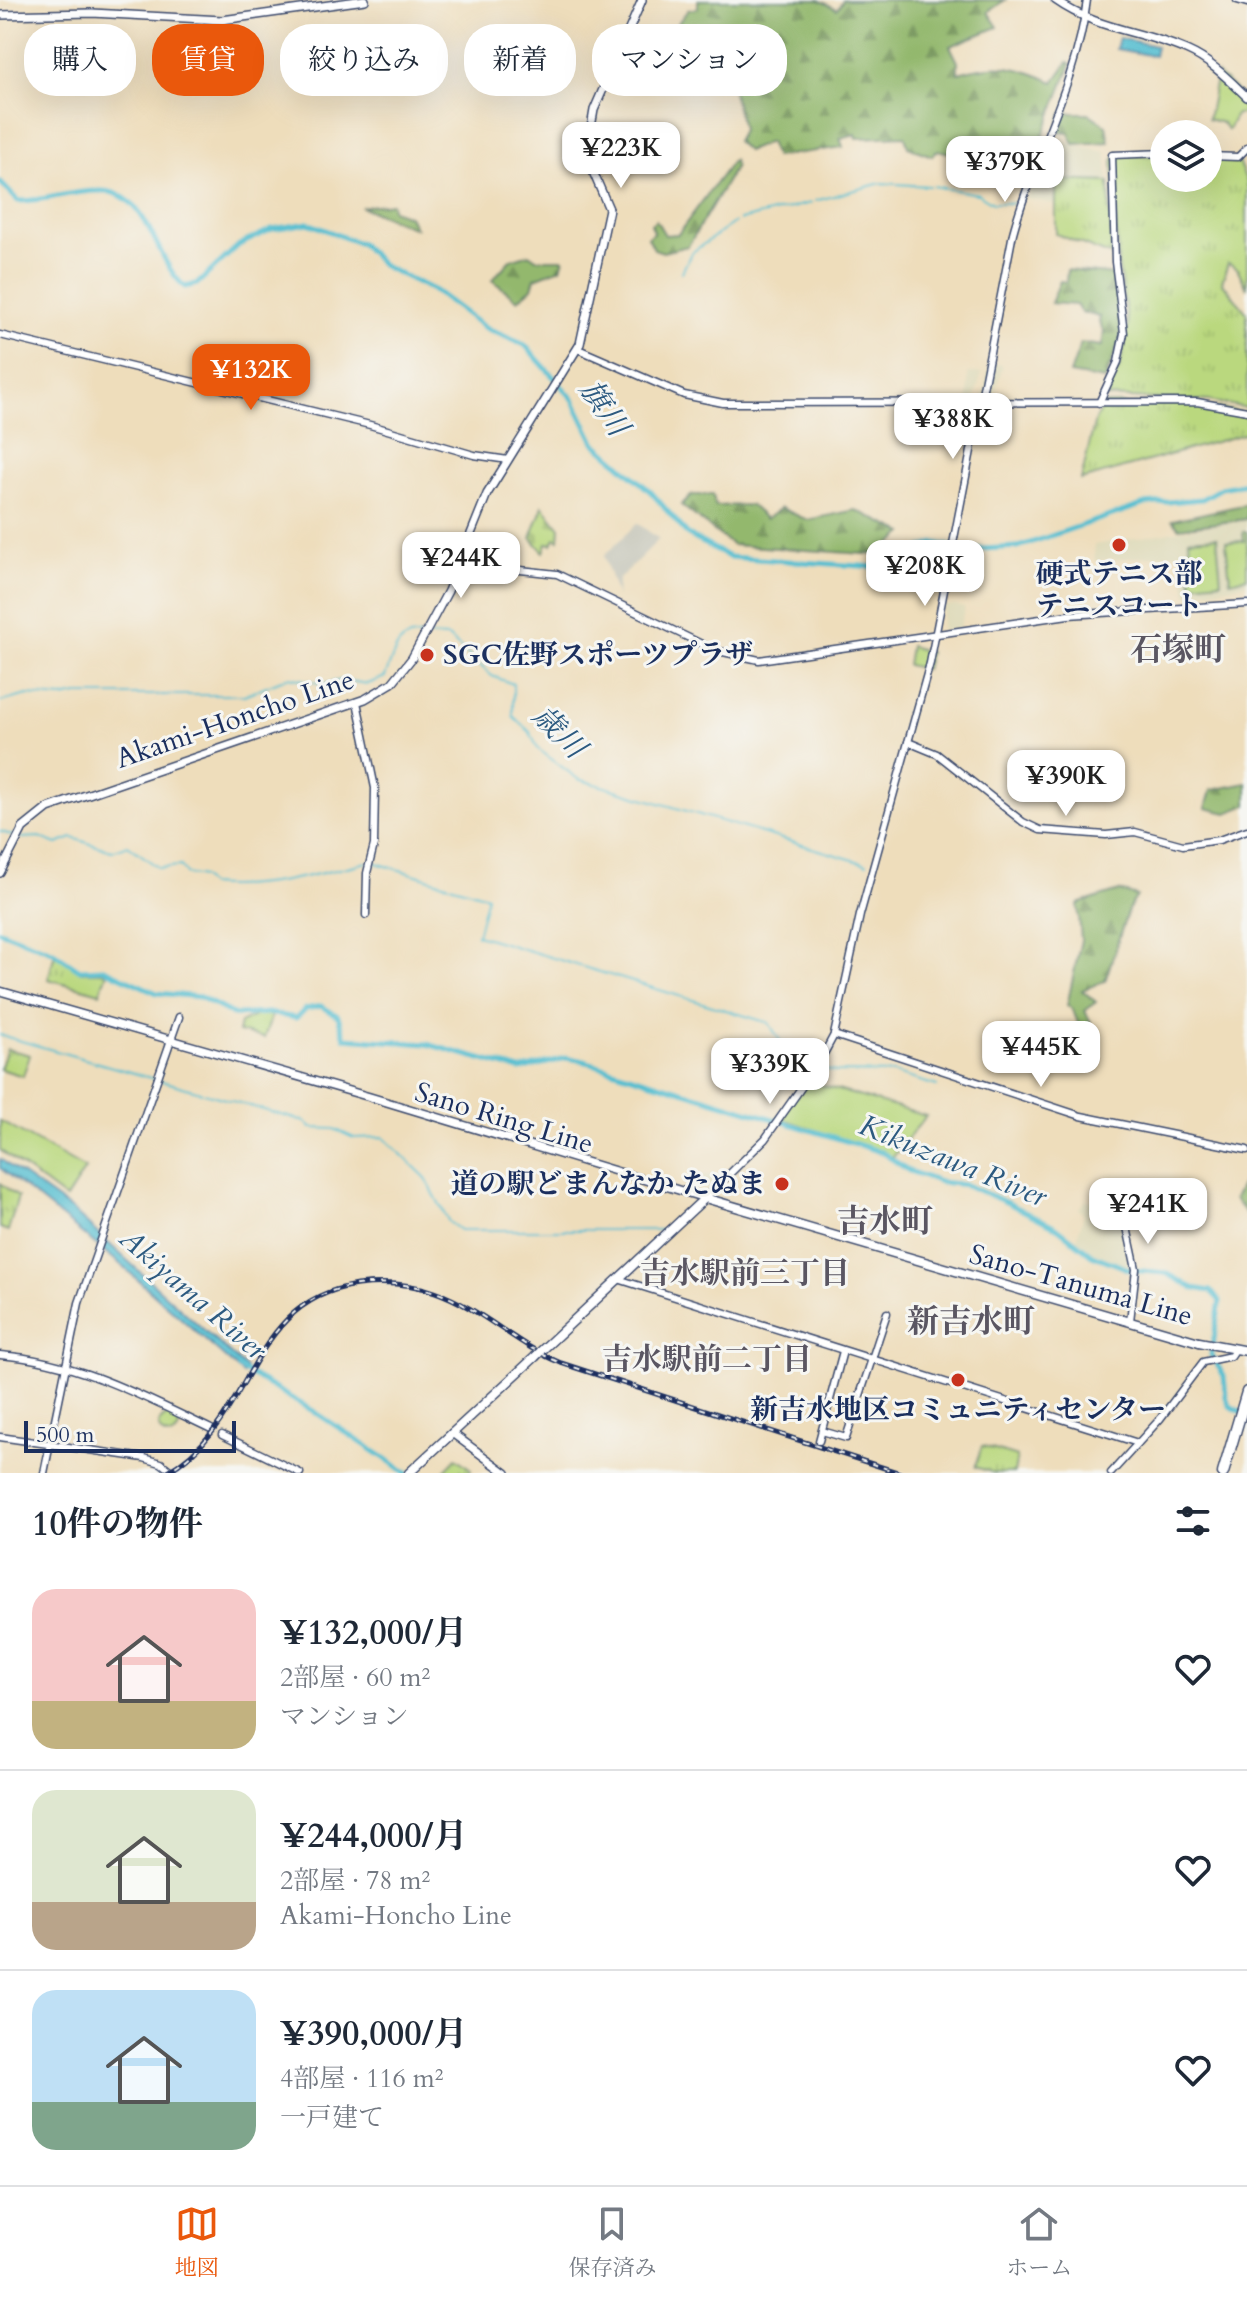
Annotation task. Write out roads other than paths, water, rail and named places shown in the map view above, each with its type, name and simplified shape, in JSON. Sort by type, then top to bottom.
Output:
[{"type":"highway","points":[[1226,1473],[1247,1392]]},
{"type":"main road","points":[[0,15],[112,13],[222,20],[365,0]]},
{"type":"main road","name":"Akami-Honcho Line","points":[[0,873],[23,828],[33,817],[55,804],[357,702],[380,692],[399,677],[424,636],[487,494],[578,349],[609,209],[591,167],[589,129],[594,110],[642,0]]},
{"type":"main road","points":[[1055,0],[1085,19],[1190,51],[1218,70],[1247,97]]},
{"type":"main road","name":"Sano Ring Line","points":[[0,993],[705,1198]]},
{"type":"main road","points":[[412,1471],[705,1198]]},
{"type":"main road","name":"Sano-Tanuma Line","points":[[705,1198],[1130,1321],[1247,1351]]},
{"type":"main road","points":[[452,1433],[506,1473]]},
{"type":"street","points":[[705,1198],[765,1139],[820,1061],[834,1035],[860,915],[936,635],[1017,217],[1070,80],[1087,0]]},
{"type":"street","points":[[1237,0],[1247,3]]},
{"type":"street","points":[[1222,156],[1238,157],[1247,148]]},
{"type":"street","points":[[1099,403],[1116,368],[1124,333],[1115,262],[1112,155],[1150,154]]},
{"type":"street","points":[[0,335],[370,425],[474,455],[508,460]]},
{"type":"street","points":[[578,349],[672,390],[713,402],[1197,402],[1247,411]]},
{"type":"street","points":[[463,552],[502,568],[557,574],[714,650],[745,659],[777,660],[1068,615],[1247,604]]},
{"type":"street","points":[[357,702],[364,751],[375,788],[374,845],[367,873],[366,915]]},
{"type":"street","points":[[908,742],[937,754],[1023,822],[1040,830],[1106,835],[1135,832],[1167,844],[1183,845],[1219,840],[1247,830]]},
{"type":"street","points":[[44,1473],[77,1309],[179,1017]]},
{"type":"street","points":[[834,1035],[1081,1116],[1247,1150]]},
{"type":"street","points":[[1129,1207],[1127,1227],[1136,1269],[1130,1321]]},
{"type":"street","points":[[618,1279],[1138,1443]]},
{"type":"street","points":[[822,1431],[846,1438],[887,1313]]},
{"type":"street","points":[[1111,1473],[1203,1362],[1231,1356],[1235,1350]]},
{"type":"street","points":[[819,1441],[843,1351]]},
{"type":"street","points":[[0,1355],[65,1365],[109,1381],[211,1429]]},
{"type":"street","points":[[222,1435],[300,1473]]},
{"type":"street","points":[[0,1437],[149,1459],[174,1473]]},
{"type":"water","points":[[1119,38],[1156,46],[1154,56],[1116,49]]},
{"type":"water","points":[[0,1159],[73,1211],[246,1368],[243,1374],[119,1263],[0,1168]]},
{"type":"waterway","name":"旗川","points":[[0,182],[18,201],[88,191],[115,193],[129,201],[140,213],[174,275],[185,287],[197,284],[239,245],[272,229],[308,223],[361,244],[385,267],[435,291],[485,328],[525,345],[573,399],[594,442],[651,492],[688,535],[729,557],[875,567],[935,543],[965,550],[1018,547],[1145,504],[1202,499],[1221,488],[1247,483]]},
{"type":"waterway","points":[[815,201],[881,183],[929,186]]},
{"type":"waterway","points":[[933,186],[978,194],[993,203],[1014,203]]},
{"type":"waterway","points":[[740,220],[811,203]]},
{"type":"waterway","points":[[682,272],[691,253],[735,222]]},
{"type":"waterway","name":"歳川","points":[[0,702],[28,695],[62,698],[78,695],[244,695],[289,677],[325,684],[342,680],[368,684],[385,677],[400,643],[412,636],[420,636]]},
{"type":"waterway","name":"歳川","points":[[426,636],[448,637],[492,676],[513,684],[513,716],[530,732],[538,749],[578,779],[867,864]]},
{"type":"waterway","points":[[0,831],[13,836]]},
{"type":"waterway","points":[[21,838],[39,837],[57,844],[73,838],[112,851],[128,845],[159,868],[181,866],[186,874],[202,877],[208,885],[269,883],[367,862]]},
{"type":"waterway","points":[[373,862],[487,896],[477,935],[769,1023],[794,1063],[836,1072],[893,1073],[937,1086]]},
{"type":"waterway","name":"Kikuzawa River","points":[[0,931],[52,951],[80,970],[104,969],[157,993],[200,997],[234,1015],[268,1013],[296,1018],[306,1009],[321,1006],[338,1016],[345,1038],[427,1044],[520,1070],[566,1058],[580,1060],[882,1152],[909,1171],[940,1182],[966,1185],[1010,1204],[1056,1227],[1092,1255],[1131,1270],[1166,1273],[1193,1288],[1211,1291],[1220,1301],[1211,1355],[1224,1376],[1230,1406],[1247,1415]]},
{"type":"waterway","points":[[0,1035],[306,1122],[311,1128],[334,1129],[354,1138],[383,1137],[425,1177],[449,1222],[460,1230],[660,1230]]},
{"type":"waterway","name":"Akiyama River","points":[[239,1368],[315,1412],[407,1473]]},
{"type":"railway","points":[[165,1473],[195,1451],[218,1424],[271,1338],[293,1314],[320,1296],[357,1285],[386,1284],[416,1287],[452,1299],[529,1347],[561,1363],[900,1473]]},
{"type":"place","name":"硬式テニス部 テニスコート","points":[[1119,545]]},
{"type":"place","name":"SGC佐野スポーツプラザ","points":[[427,655]]},
{"type":"place","name":"道の駅どまんなか たぬま","points":[[782,1184]]},
{"type":"place","name":"新吉水地区コミュニティセンター","points":[[958,1380]]},
{"type":"district","name":"石塚町","points":[[1178,650]]},
{"type":"district","name":"吉水町","points":[[885,1222]]},
{"type":"district","name":"吉水駅前三丁目","points":[[745,1273]]},
{"type":"district","name":"新吉水町","points":[[971,1322]]},
{"type":"district","name":"吉水駅前二丁目","points":[[707,1359]]}]
